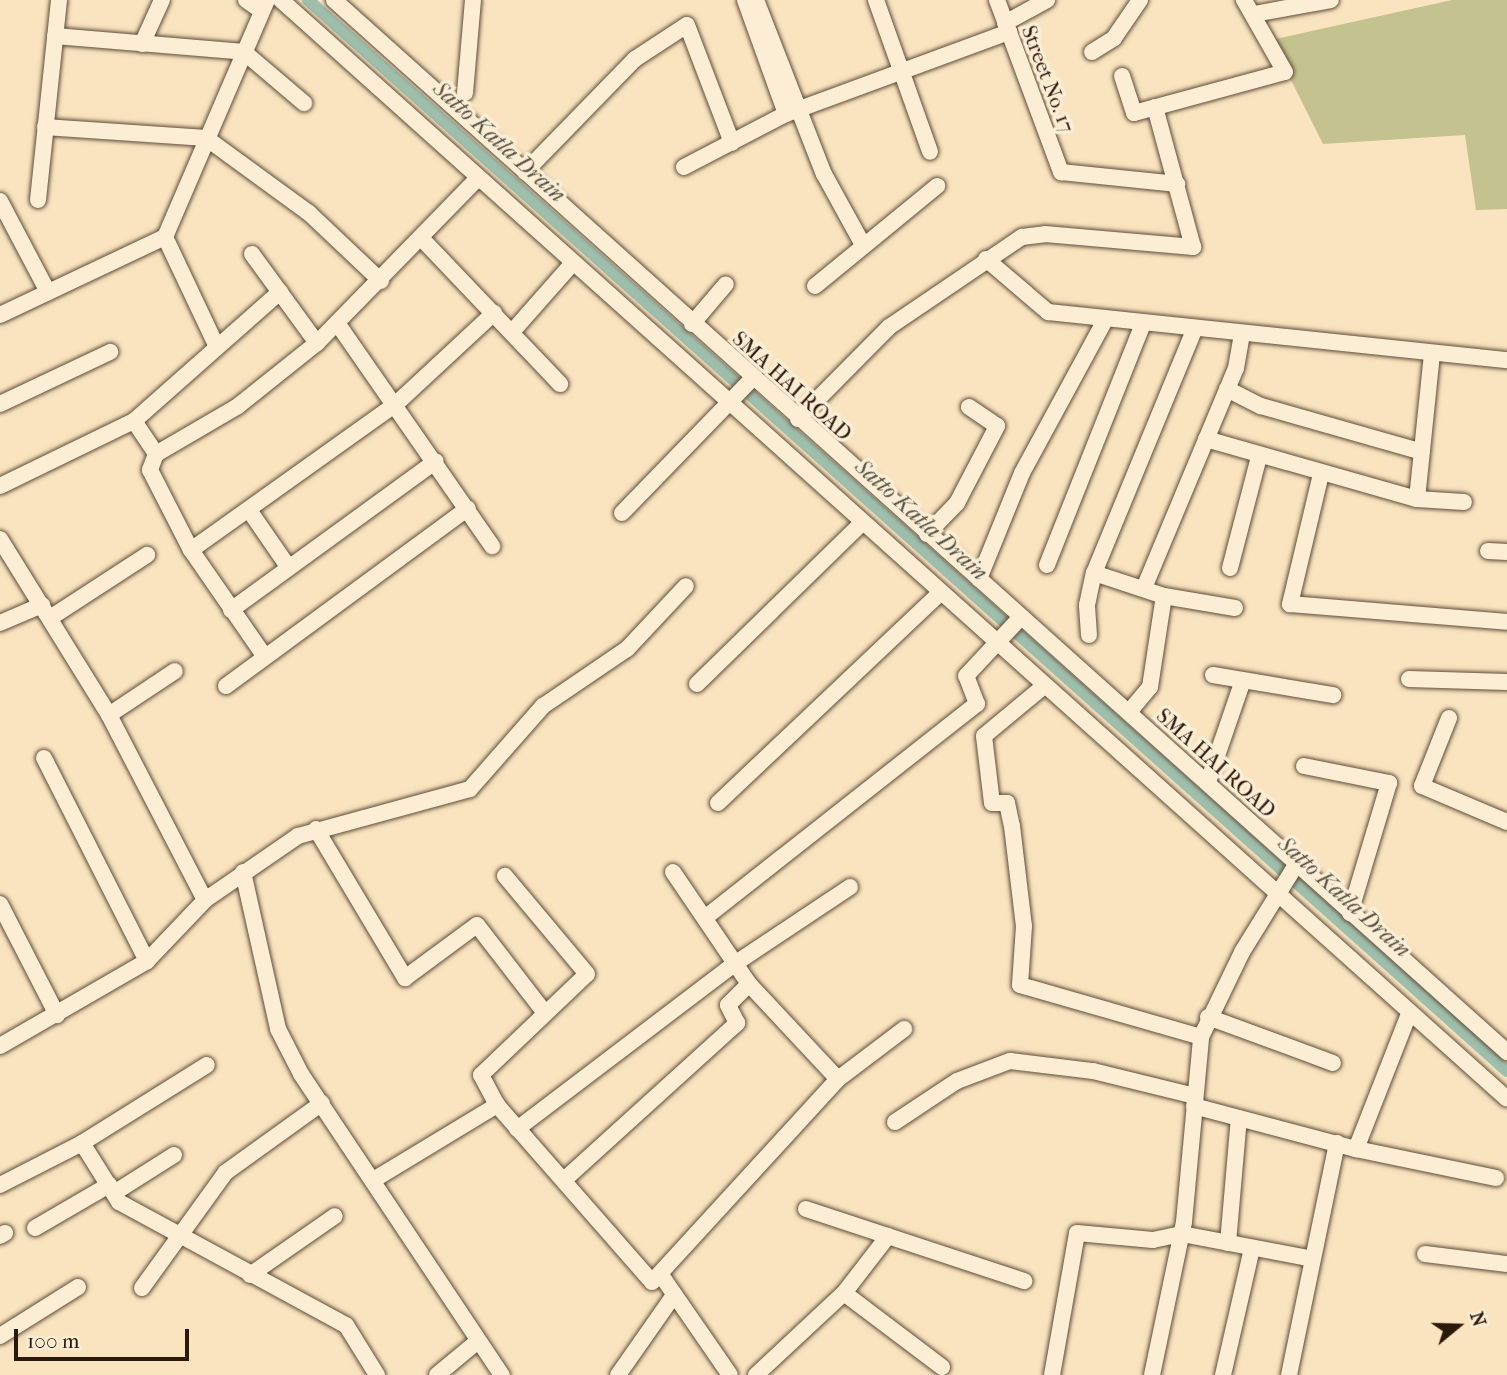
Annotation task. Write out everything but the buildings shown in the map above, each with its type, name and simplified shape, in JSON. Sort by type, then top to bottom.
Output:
[{"type":"street","points":[[38,200],[59,0]]},
{"type":"street","points":[[142,44],[162,0]]},
{"type":"street","points":[[1,312],[165,237],[265,6],[246,0]]},
{"type":"street","points":[[281,0],[572,264],[731,402],[939,594],[999,641],[1044,686],[1507,1099]]},
{"type":"street","name":"SMA HAI ROAD","points":[[334,0],[692,324],[750,382],[798,419],[979,579],[1018,620],[1208,782],[1293,869],[1350,913],[1507,1052]]},
{"type":"street","points":[[465,93],[473,0]]},
{"type":"street","points":[[745,0],[791,112],[843,216],[862,243]]},
{"type":"street","points":[[756,0],[791,112]]},
{"type":"street","points":[[876,0],[930,152]]},
{"type":"street","name":"Street No. 17","points":[[997,0],[1061,172],[1177,184]]},
{"type":"street","points":[[684,167],[791,112],[902,72],[1007,27],[1047,0]]},
{"type":"street","points":[[1122,76],[1131,113],[1285,72],[1244,0]]},
{"type":"street","points":[[1254,15],[1331,0]]},
{"type":"street","points":[[1092,52],[1114,38],[1132,4]]},
{"type":"street","points":[[524,172],[635,59],[687,25],[732,143]]},
{"type":"street","points":[[55,36],[244,52],[303,103]]},
{"type":"street","points":[[798,419],[889,327],[986,259],[1034,233],[1193,247],[1155,107]]},
{"type":"street","points":[[45,127],[206,138],[309,213],[380,281]]},
{"type":"street","points":[[265,657],[191,550],[150,470],[156,454],[238,406],[317,343],[423,240],[477,179]]},
{"type":"street","points":[[815,286],[862,243],[937,186]]},
{"type":"street","points":[[0,201],[48,292]]},
{"type":"street","points":[[165,237],[216,345]]},
{"type":"street","points":[[423,240],[560,384]]},
{"type":"street","points":[[252,254],[317,343]]},
{"type":"street","points":[[986,259],[1048,312],[1194,330],[1507,360]]},
{"type":"street","points":[[512,332],[572,264]]},
{"type":"street","points":[[692,324],[726,284]]},
{"type":"street","points":[[0,486],[134,421],[216,345],[280,292]]},
{"type":"street","points":[[191,550],[396,404],[494,313]]},
{"type":"street","points":[[979,579],[1022,473],[1105,320]]},
{"type":"street","points":[[337,323],[436,461],[492,546]]},
{"type":"street","points":[[1047,565],[1143,324]]},
{"type":"street","points":[[1089,635],[1087,605],[1094,573],[1194,330]]},
{"type":"street","points":[[1144,588],[1227,389],[1242,335]]},
{"type":"street","points":[[0,404],[110,352]]},
{"type":"street","points":[[1417,499],[1432,354]]},
{"type":"street","points":[[622,513],[750,382]]},
{"type":"street","points":[[1227,389],[1261,406],[1422,452]]},
{"type":"street","points":[[927,534],[957,503],[997,426],[969,407]]},
{"type":"street","points":[[134,421],[156,454]]},
{"type":"street","points":[[1206,439],[1259,457],[1417,499],[1464,502]]},
{"type":"street","points":[[1230,568],[1259,457]]},
{"type":"street","points":[[231,610],[436,461]]},
{"type":"street","points":[[1321,474],[1290,604],[1507,622]]},
{"type":"street","points":[[226,686],[468,508]]},
{"type":"street","points":[[249,510],[289,568]]},
{"type":"street","points":[[697,684],[861,524]]},
{"type":"street","points":[[0,539],[109,715],[205,900]]},
{"type":"street","points":[[1488,551],[1507,552]]},
{"type":"street","points":[[0,623],[46,611],[147,555]]},
{"type":"street","points":[[1094,573],[1164,596],[1235,608]]},
{"type":"street","points":[[0,1046],[147,961],[205,900],[243,872],[316,829],[470,789],[542,706],[627,649],[686,586]]},
{"type":"street","points":[[718,803],[939,594]]},
{"type":"street","points":[[1129,712],[1150,687],[1164,596]]},
{"type":"street","points":[[706,918],[977,704],[966,676],[1018,620]]},
{"type":"street","points":[[109,715],[175,671]]},
{"type":"street","points":[[1213,675],[1242,682],[1333,695]]},
{"type":"street","points":[[1409,679],[1507,682]]},
{"type":"street","points":[[1208,782],[1242,682]]},
{"type":"street","points":[[1044,686],[984,736],[992,803],[1007,803],[1012,826],[1024,926],[1020,985],[1201,1037]]},
{"type":"street","points":[[1449,718],[1422,786],[1507,822]]},
{"type":"street","points":[[44,758],[147,961]]},
{"type":"street","points":[[1304,766],[1389,783],[1350,913]]},
{"type":"street","points":[[316,829],[405,978],[477,925],[545,1013]]},
{"type":"street","points":[[1152,1375],[1182,1234],[1201,1037],[1208,1017],[1276,892],[1293,869]]},
{"type":"street","points":[[243,872],[278,1029],[322,1103],[375,1179],[502,1375]]},
{"type":"street","points":[[673,872],[749,984],[838,1079]]},
{"type":"street","points":[[505,876],[587,974],[481,1076],[497,1105],[652,1282],[838,1079],[904,1029]]},
{"type":"street","points":[[517,1129],[736,963],[850,887]]},
{"type":"street","points":[[0,904],[57,1015]]},
{"type":"street","points":[[564,1180],[737,1023],[728,1005],[749,984]]},
{"type":"street","points":[[1356,1149],[1409,1014]]},
{"type":"street","points":[[1208,1017],[1333,1063]]},
{"type":"street","points":[[895,1122],[957,1080],[1010,1061],[1093,1071],[1195,1101],[1239,1118],[1356,1149],[1496,1178]]},
{"type":"street","points":[[0,1185],[82,1143],[207,1065]]},
{"type":"street","points":[[142,1288],[176,1237],[226,1172],[322,1103]]},
{"type":"street","points":[[375,1179],[497,1105]]},
{"type":"street","points":[[1228,1243],[1239,1118]]},
{"type":"street","points":[[82,1143],[111,1189],[176,1237],[346,1325],[377,1375]]},
{"type":"street","points":[[1289,1375],[1337,1143]]},
{"type":"street","points":[[35,1227],[174,1156]]},
{"type":"street","points":[[806,1209],[1024,1281]]},
{"type":"street","points":[[250,1275],[335,1216]]},
{"type":"street","points":[[1052,1375],[1077,1233],[1153,1240],[1182,1234],[1313,1259]]},
{"type":"street","points":[[756,1375],[844,1293],[888,1236]]},
{"type":"street","points":[[1223,1375],[1252,1248]]},
{"type":"street","points":[[1425,1254],[1507,1264]]},
{"type":"street","points":[[661,1275],[730,1375]]},
{"type":"street","points":[[0,1336],[78,1287]]},
{"type":"street","points":[[844,1293],[942,1367]]},
{"type":"street","points":[[618,1375],[674,1295]]},
{"type":"street","points":[[437,1375],[478,1341]]},
{"type":"shaded area","points":[[1452,0],[1507,0],[1507,209],[1476,210],[1465,135],[1323,144],[1271,40]]},
{"type":"waterway","name":"Satto Katla Drain","points":[[308,0],[1507,1071]]}]
